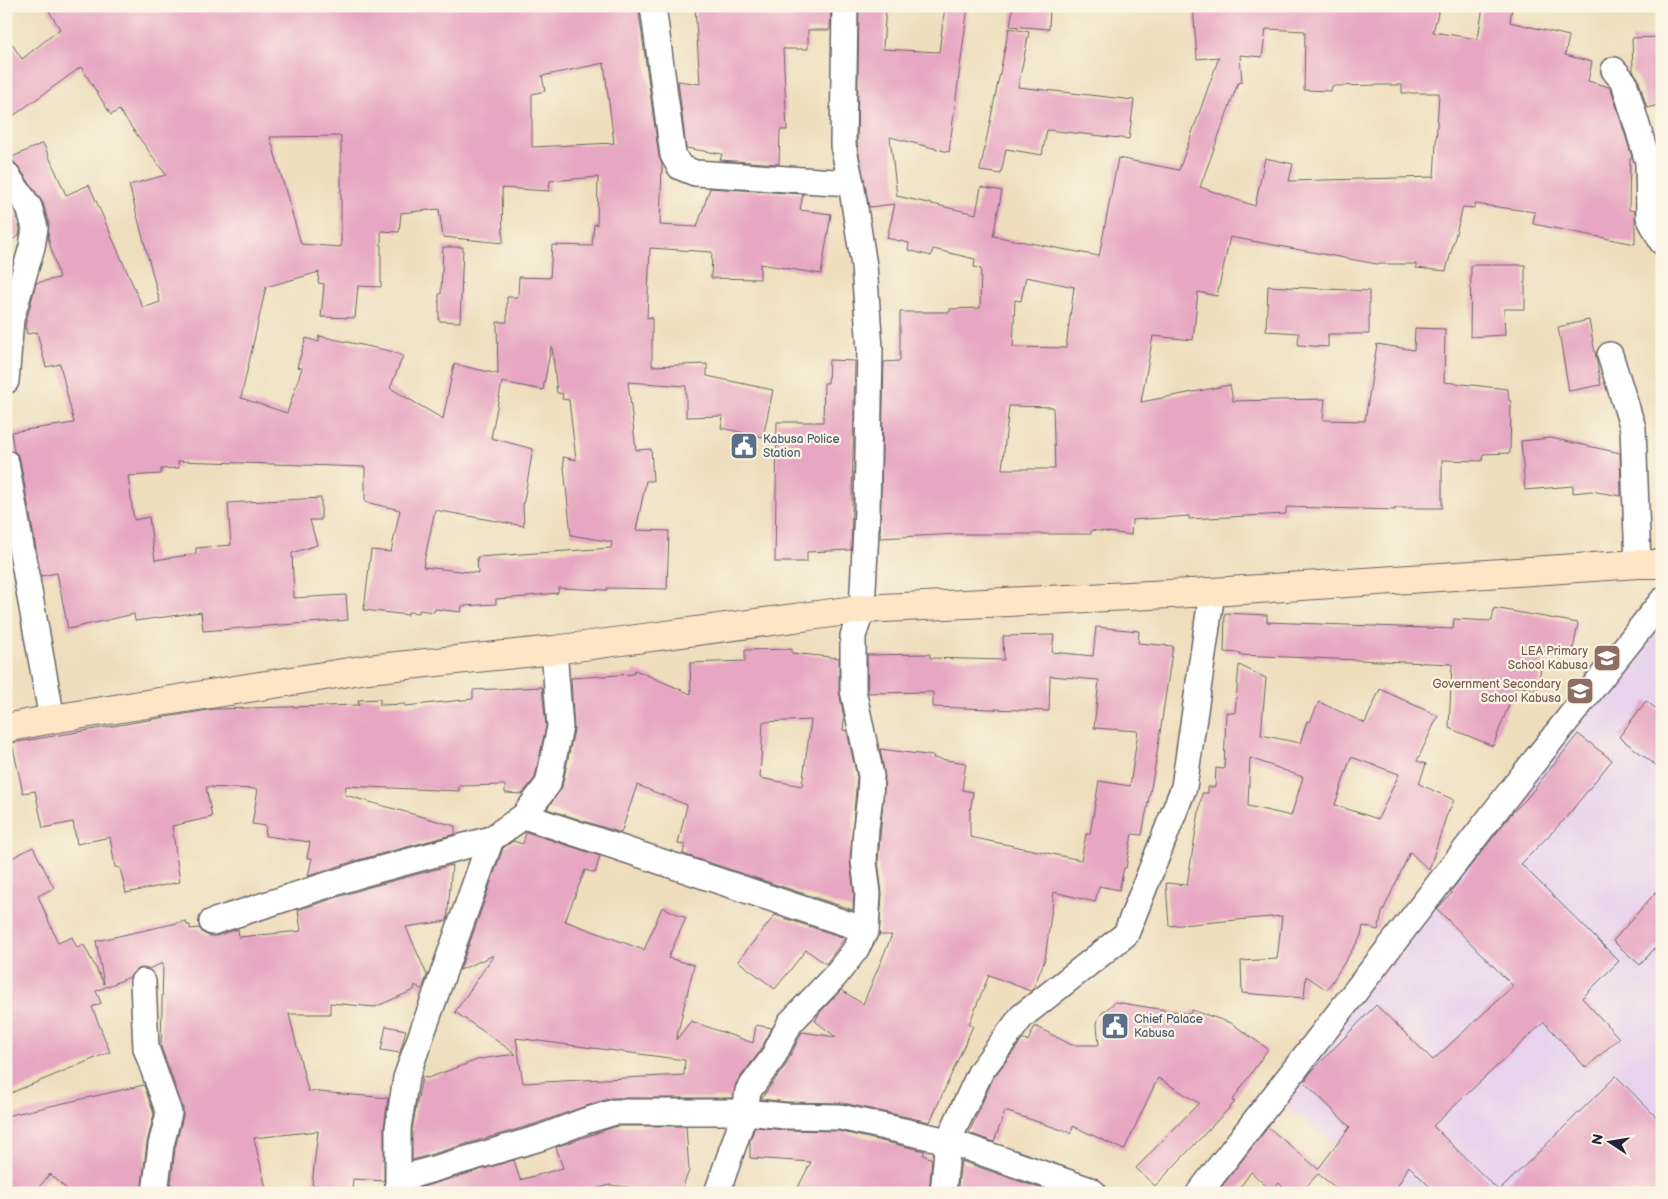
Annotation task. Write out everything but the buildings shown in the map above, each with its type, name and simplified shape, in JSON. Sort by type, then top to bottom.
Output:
[{"type":"street","points":[[653,6],[673,155],[680,167],[696,173],[852,183]]},
{"type":"street","points":[[716,1193],[745,1112],[748,1091],[772,1059],[790,1022],[836,976],[856,949],[866,930],[868,893],[864,861],[871,776],[853,690],[853,636],[862,609],[867,510],[870,349],[864,266],[852,183],[843,144],[845,6]]},
{"type":"street","points":[[1614,70],[1624,82],[1648,162],[1649,217],[1662,242]]},
{"type":"street","points":[[6,174],[29,207],[35,228],[32,246],[12,319],[6,382]]},
{"type":"street","points":[[6,728],[368,669],[554,650],[862,609],[1212,592],[1650,564],[1633,428],[1610,355]]},
{"type":"street","points":[[6,463],[52,720]]},
{"type":"street","points":[[943,1193],[948,1141],[981,1071],[1022,1016],[1126,934],[1184,786],[1212,592]]},
{"type":"street","points":[[1199,1193],[1662,601]]},
{"type":"street","points":[[212,922],[362,874],[491,839],[524,816],[548,784],[560,727],[554,650]]},
{"type":"street","points":[[524,816],[866,930]]},
{"type":"street","points":[[491,839],[406,1078],[398,1128],[398,1186],[615,1112],[745,1112],[786,1116],[840,1117],[948,1141],[1094,1193]]},
{"type":"street","points":[[143,982],[146,1048],[169,1113],[161,1144],[155,1193]]},
{"type":"shaded area","points":[[1637,632],[1662,637],[1662,1193],[1408,1193],[1366,1166],[1273,1098]]},
{"type":"place","name":"Kabusa Police Station","points":[[744,446]]},
{"type":"place","name":"LEA Primary School Kabusa","points":[[1607,658]]},
{"type":"place","name":"Government Secondary School Kabusa","points":[[1580,691]]},
{"type":"place","name":"Chief Palace Kabusa","points":[[1115,1026]]}]
